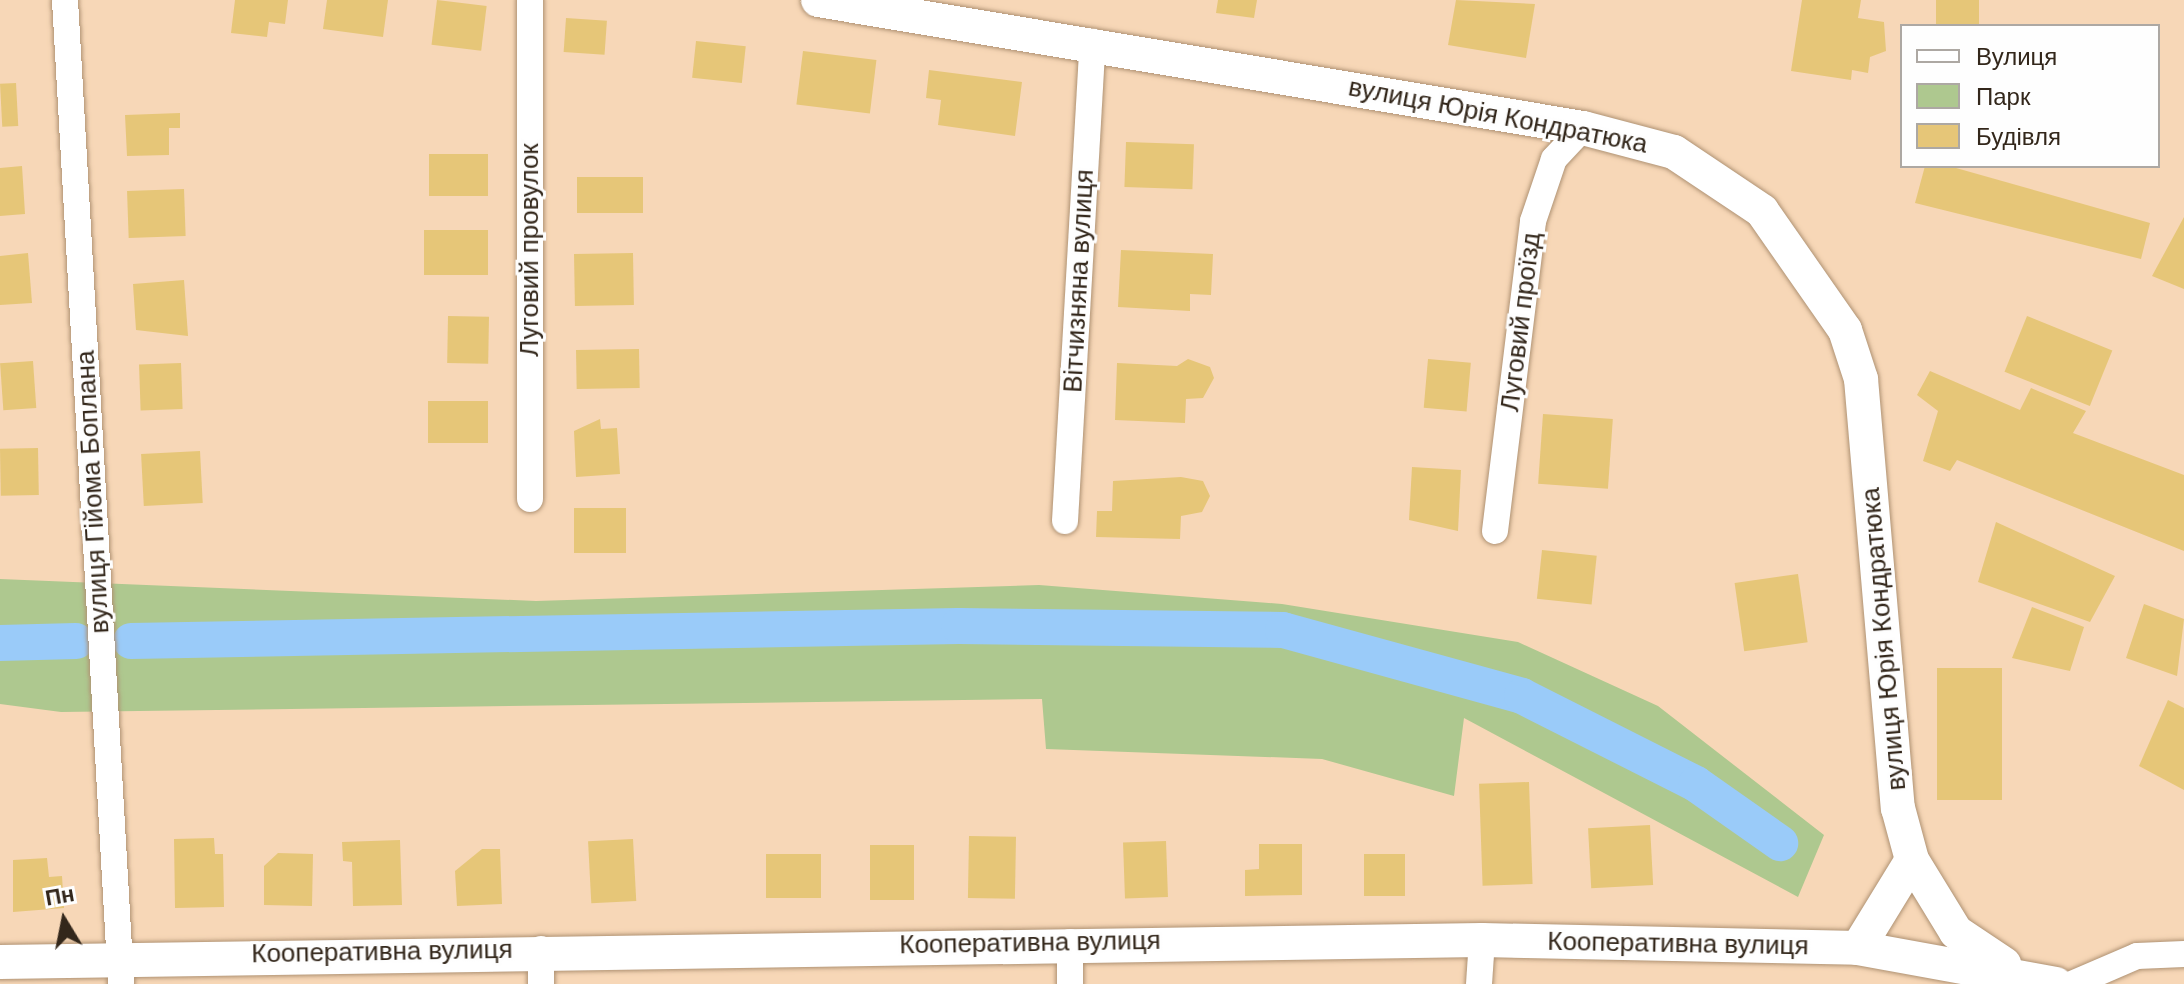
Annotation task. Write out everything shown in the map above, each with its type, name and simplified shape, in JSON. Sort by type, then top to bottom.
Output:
[{"type":"street","name":"вулиця Гійома Боплана","points":[[65,0],[120,970]]},
{"type":"street","name":"Луговий провулок","points":[[530,0],[530,499]]},
{"type":"street","name":"вулиця Юрія Кондратюка","points":[[818,0],[1093,42],[1583,128],[1674,152],[1762,211],[1845,330],[1861,379],[1898,808],[1912,860],[1956,932],[2013,971]]},
{"type":"street","name":"Вітчизняна вулиця","points":[[1065,521],[1093,42]]},
{"type":"street","name":"Луговий проїзд","points":[[1495,531],[1533,221],[1554,159],[1583,128]]},
{"type":"street","points":[[1858,948],[1912,860]]},
{"type":"street","name":"Кооперативна вулиця","points":[[0,962],[120,970],[541,949],[1482,940],[1858,948],[2013,971],[2056,984]]},
{"type":"street","points":[[1479,984],[1482,940]]},
{"type":"street","points":[[1070,942],[1070,984]]},
{"type":"street","points":[[541,949],[541,984]]},
{"type":"street","points":[[2072,984],[2137,956],[2184,954]]},
{"type":"green space","points":[[0,579],[536,601],[1039,585],[1282,604],[1518,642],[1658,706],[1824,835],[1798,897],[1464,718],[1454,796],[1322,759],[1046,749],[1042,699],[61,712],[0,704]]},
{"type":"building","points":[[235,0],[288,0],[285,24],[269,22],[267,37],[231,33]]},
{"type":"building","points":[[327,0],[388,0],[383,37],[323,29]]},
{"type":"building","points":[[437,0],[487,6],[481,51],[432,45]]},
{"type":"building","points":[[1218,0],[1257,0],[1254,18],[1216,13]]},
{"type":"building","points":[[1456,0],[1535,4],[1526,58],[1448,45]]},
{"type":"building","points":[[1802,0],[1861,0],[1858,18],[1884,22],[1886,51],[1870,57],[1868,73],[1852,70],[1851,80],[1791,71]]},
{"type":"building","points":[[1936,0],[1979,0],[1979,24],[1936,24]]},
{"type":"building","points":[[566,18],[607,21],[605,55],[564,52]]},
{"type":"building","points":[[696,41],[746,46],[742,83],[692,78]]},
{"type":"building","points":[[803,51],[876,60],[870,114],[796,105]]},
{"type":"building","points":[[929,70],[1022,82],[1015,136],[938,125],[941,100],[926,98]]},
{"type":"building","points":[[16,83],[18,126],[2,127],[0,84]]},
{"type":"building","points":[[180,113],[180,128],[169,128],[169,155],[127,156],[125,115]]},
{"type":"building","points":[[1126,142],[1194,144],[1192,189],[1124,187]]},
{"type":"building","points":[[429,154],[488,154],[488,196],[429,196]]},
{"type":"building","points":[[22,166],[25,214],[0,216],[0,168]]},
{"type":"building","points":[[1924,168],[1956,168],[2150,223],[2141,259],[1915,203]]},
{"type":"building","points":[[577,177],[643,177],[643,213],[577,213]]},
{"type":"building","points":[[184,189],[186,236],[129,238],[127,191]]},
{"type":"building","points":[[2184,217],[2184,289],[2152,276]]},
{"type":"building","points":[[424,230],[488,230],[488,275],[424,275]]},
{"type":"building","points":[[1121,250],[1213,254],[1211,295],[1190,294],[1190,311],[1118,307]]},
{"type":"building","points":[[28,253],[32,303],[0,305],[0,256]]},
{"type":"building","points":[[633,253],[634,305],[575,306],[574,254]]},
{"type":"building","points":[[184,280],[188,336],[136,330],[133,284]]},
{"type":"building","points":[[448,316],[489,317],[488,364],[447,363]]},
{"type":"building","points":[[2027,316],[2112,350],[2090,406],[2005,372]]},
{"type":"building","points":[[639,349],[640,388],[577,389],[576,350]]},
{"type":"building","points":[[1188,359],[1210,367],[1214,378],[1203,398],[1186,399],[1185,423],[1115,420],[1117,363],[1177,366]]},
{"type":"building","points":[[1428,359],[1471,363],[1467,412],[1424,408]]},
{"type":"building","points":[[33,361],[36,408],[3,410],[0,363]]},
{"type":"building","points":[[181,363],[183,409],[141,410],[139,364]]},
{"type":"building","points":[[1930,371],[2020,410],[2031,388],[2086,411],[2073,433],[2184,475],[2184,551],[1957,460],[1950,471],[1923,461],[1938,411],[1917,395]]},
{"type":"building","points":[[428,401],[488,401],[488,443],[428,443]]},
{"type":"building","points":[[1543,414],[1613,419],[1608,489],[1538,484]]},
{"type":"building","points":[[600,419],[601,429],[617,428],[620,474],[576,477],[574,431]]},
{"type":"building","points":[[38,448],[39,495],[1,496],[0,449]]},
{"type":"building","points":[[200,451],[203,503],[144,506],[141,454]]},
{"type":"building","points":[[1412,467],[1461,470],[1458,531],[1409,520]]},
{"type":"building","points":[[1181,477],[1203,481],[1210,496],[1202,512],[1181,516],[1180,539],[1096,537],[1097,511],[1112,511],[1113,481]]},
{"type":"building","points":[[574,508],[626,508],[626,553],[574,553]]},
{"type":"building","points":[[1996,522],[2115,576],[2090,622],[1978,582]]},
{"type":"building","points":[[1542,550],[1597,556],[1592,604],[1537,599]]},
{"type":"building","points":[[1798,574],[1808,642],[1744,651],[1735,583]]},
{"type":"building","points":[[2144,604],[2184,619],[2177,676],[2126,658]]},
{"type":"building","points":[[2032,607],[2084,627],[2070,671],[2012,658]]},
{"type":"building","points":[[1937,668],[2002,668],[2002,800],[1937,800]]},
{"type":"building","points":[[2168,700],[2184,708],[2184,790],[2139,766]]},
{"type":"building","points":[[1529,782],[1533,884],[1483,886],[1479,784]]},
{"type":"building","points":[[1650,825],[1653,885],[1591,888],[1588,828]]},
{"type":"building","points":[[969,836],[1016,837],[1015,899],[968,898]]},
{"type":"building","points":[[214,838],[215,854],[223,854],[224,907],[175,908],[174,839]]},
{"type":"building","points":[[633,839],[636,901],[591,903],[588,841]]},
{"type":"building","points":[[400,840],[402,905],[353,906],[352,862],[343,861],[342,842]]},
{"type":"building","points":[[1166,841],[1168,897],[1125,898],[1123,843]]},
{"type":"building","points":[[1259,844],[1302,844],[1302,895],[1245,896],[1245,870],[1259,869]]},
{"type":"building","points":[[870,845],[914,845],[914,900],[870,900]]},
{"type":"building","points":[[482,849],[500,849],[502,904],[457,906],[455,871]]},
{"type":"building","points":[[278,853],[313,854],[312,906],[264,905],[264,866]]},
{"type":"building","points":[[766,854],[821,854],[821,898],[766,898]]},
{"type":"building","points":[[1364,854],[1405,854],[1405,896],[1364,896]]},
{"type":"building","points":[[47,858],[49,877],[62,876],[64,908],[13,912],[13,860]]},
{"type":"waterway","points":[[131,641],[959,626],[1283,630],[1522,696],[1696,784],[1780,843]]},
{"type":"waterway","points":[[0,643],[76,641]]}]
